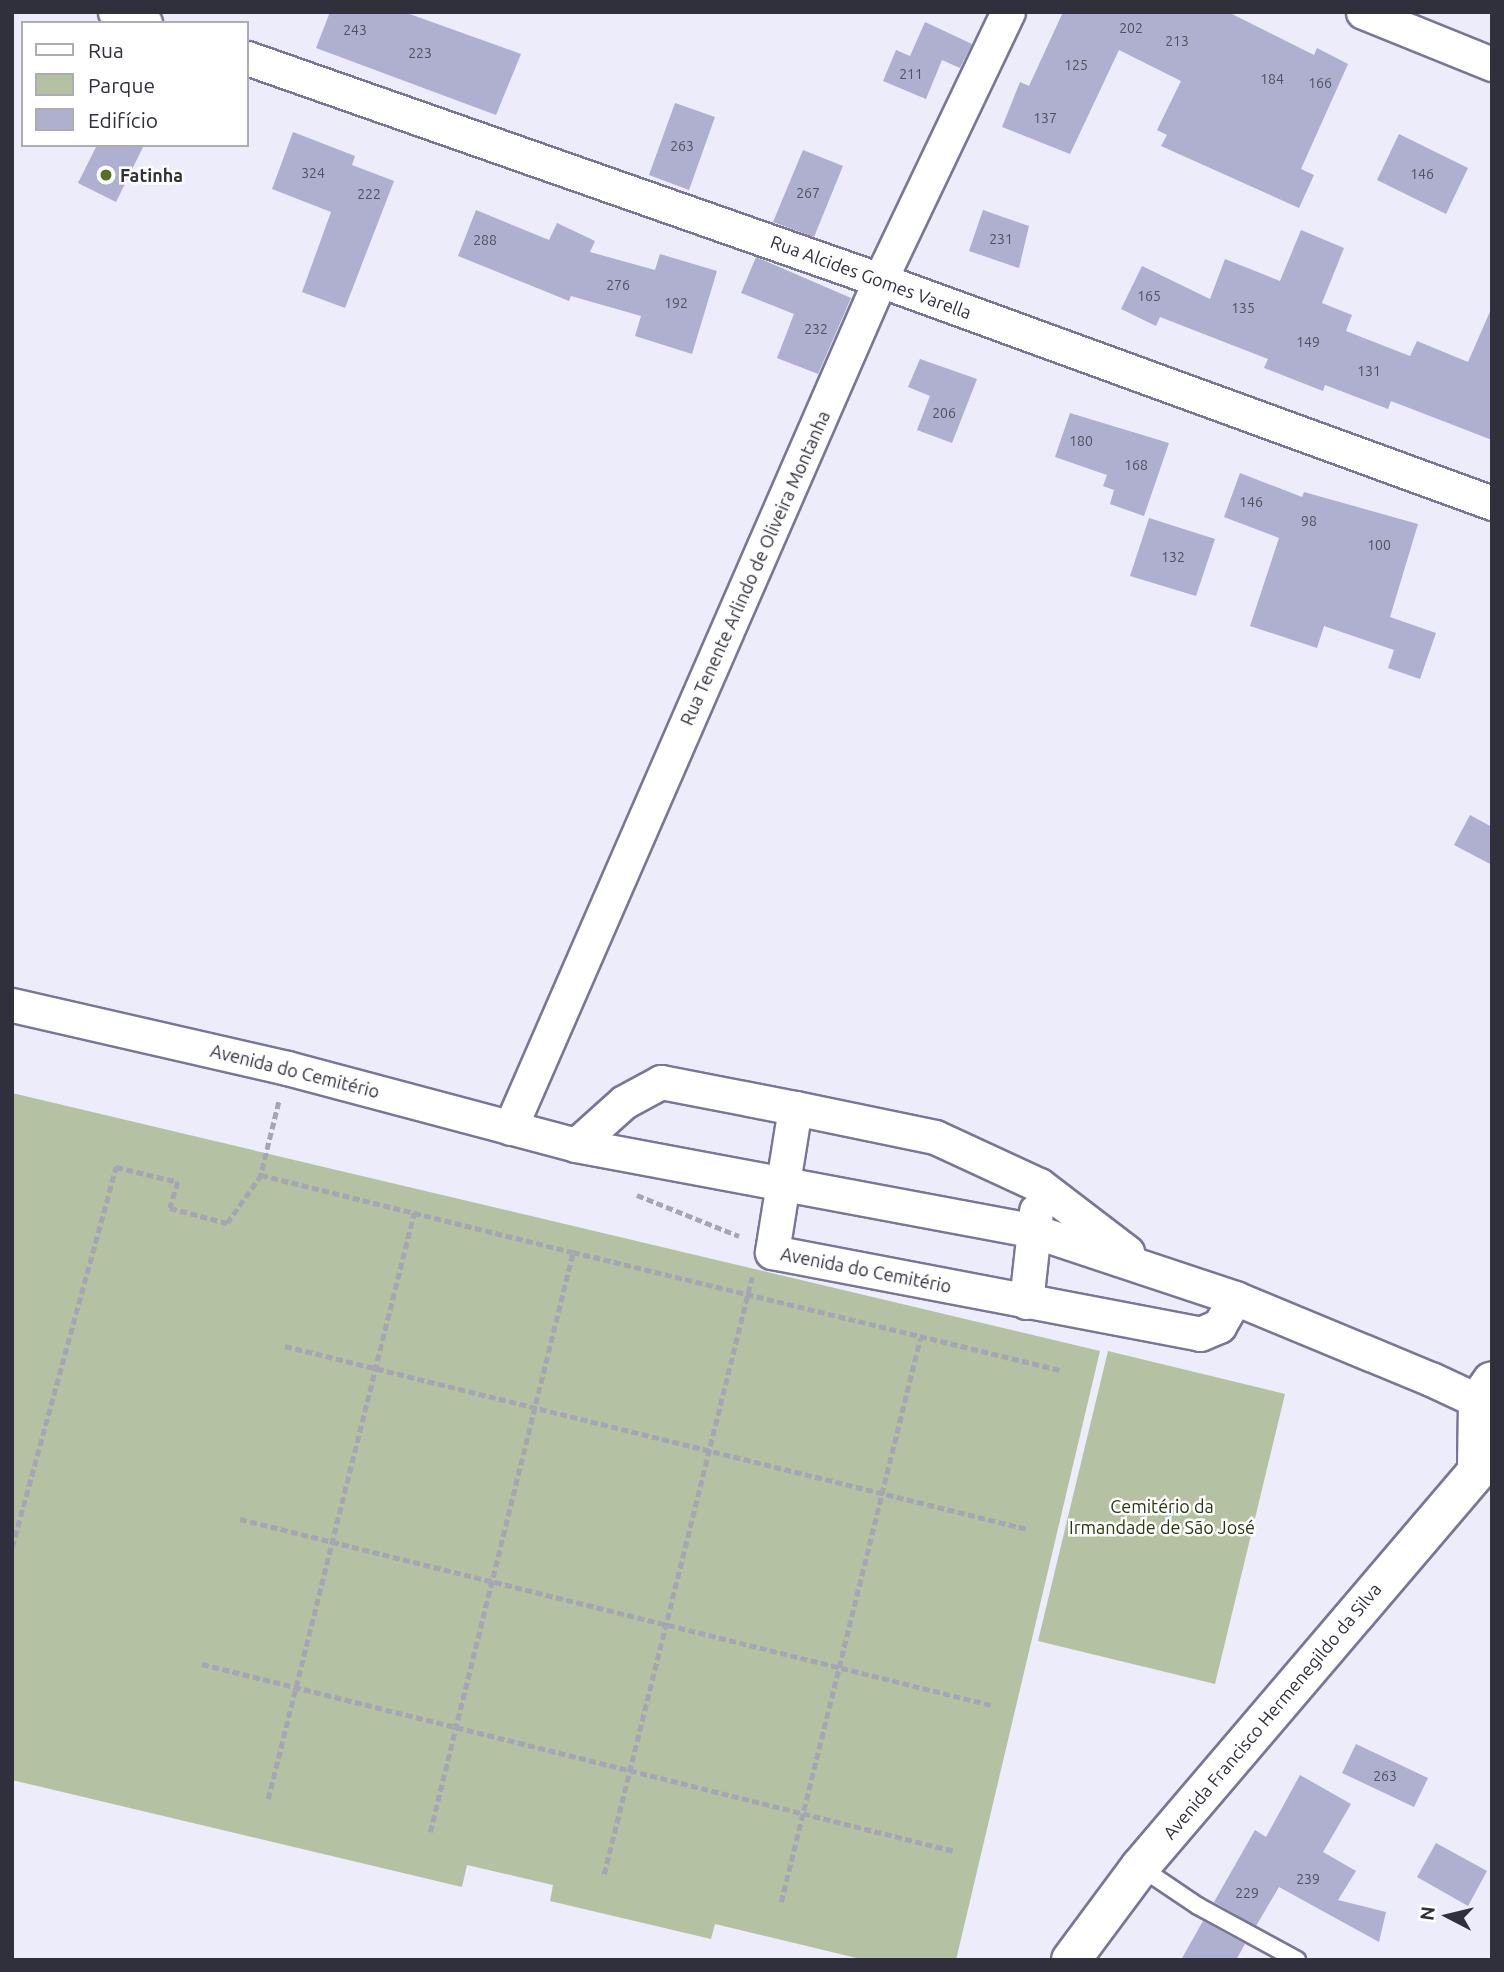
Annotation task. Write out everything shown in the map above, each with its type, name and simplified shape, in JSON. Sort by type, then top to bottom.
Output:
[{"type":"main road","name":"Avenida Francisco Hermenegildo da Silva","points":[[1071,1960],[1140,1867],[1484,1461],[1487,1399]]},
{"type":"street","points":[[115,12],[140,21]]},
{"type":"street","name":"Rua Tenente Arlindo de Oliveira Montanha","points":[[510,1128],[880,280],[1008,12]]},
{"type":"street","points":[[1363,12],[1492,64]]},
{"type":"street","name":"Rua Alcides Gomes Varella","points":[[248,58],[880,280],[1492,503]]},
{"type":"street","name":"Avenida do Cemitério","points":[[12,1005],[287,1068],[576,1145],[1034,1231],[1140,1263],[1235,1298],[1487,1399]]},
{"type":"street","name":"Avenida do Cemitério","points":[[576,1145],[624,1102],[662,1082],[935,1137],[1039,1185],[1140,1263]]},
{"type":"street","name":"Avenida do Cemitério","points":[[794,1108],[782,1185],[758,1245],[1026,1302],[1200,1334],[1219,1326],[1235,1298]]},
{"type":"street","points":[[1026,1302],[1039,1185]]},
{"type":"lane","points":[[1140,1867],[1198,1906],[1297,1960]]},
{"type":"path","points":[[12,1547],[116,1167],[178,1182],[170,1208],[226,1223],[261,1175],[287,1068]]},
{"type":"path","points":[[261,1175],[920,1339],[1059,1370]]},
{"type":"path","points":[[604,1874],[758,1245],[718,1231],[627,1190]]},
{"type":"path","points":[[268,1799],[414,1213]]},
{"type":"path","points":[[430,1832],[573,1252]]},
{"type":"path","points":[[781,1902],[920,1339]]},
{"type":"path","points":[[285,1346],[1027,1529]]},
{"type":"path","points":[[240,1519],[991,1705]]},
{"type":"path","points":[[202,1664],[954,1850]]},
{"type":"green space","points":[[12,1093],[1100,1351],[956,1960],[865,1960],[715,1924],[711,1939],[550,1901],[553,1885],[467,1865],[462,1887],[12,1780]]},
{"type":"green space","name":"Cemitério da Irmandade de São José","points":[[1108,1351],[1285,1394],[1215,1684],[1038,1641]]},
{"type":"building","points":[[330,12],[404,12],[521,54],[496,115],[316,48]]},
{"type":"building","points":[[1063,12],[1228,12],[1314,55],[1317,48],[1348,64],[1301,169],[1314,175],[1299,208],[1161,146],[1167,135],[1157,130],[1181,81],[1119,50],[1070,154],[1002,127],[1020,82],[1029,86]]},
{"type":"building","points":[[925,22],[972,44],[960,68],[942,60],[926,99],[883,81],[896,50],[910,56]]},
{"type":"building","points":[[675,103],[715,117],[689,190],[649,175]]},
{"type":"building","points":[[293,132],[355,156],[352,165],[394,181],[345,308],[302,292],[331,212],[272,189]]},
{"type":"building","points":[[1399,134],[1468,168],[1446,214],[1377,180]]},
{"type":"building","name":"Fatinha","points":[[96,147],[143,147],[116,202],[78,183]]},
{"type":"building","points":[[803,150],[843,166],[814,237],[773,222]]},
{"type":"building","points":[[476,210],[549,240],[557,223],[595,241],[590,252],[655,270],[660,254],[717,271],[692,354],[635,336],[641,316],[571,296],[569,301],[458,256]]},
{"type":"building","points":[[983,210],[1029,226],[1019,268],[969,251]]},
{"type":"building","points":[[1301,230],[1344,248],[1322,303],[1352,315],[1346,331],[1410,356],[1417,341],[1468,362],[1492,307],[1492,440],[1391,401],[1388,409],[1325,385],[1323,391],[1264,368],[1268,359],[1160,317],[1156,326],[1121,309],[1142,266],[1210,299],[1225,259],[1280,281]]},
{"type":"building","points":[[756,257],[851,298],[818,374],[777,358],[794,314],[741,293]]},
{"type":"building","points":[[920,359],[977,379],[952,443],[917,430],[930,396],[908,387]]},
{"type":"building","points":[[1070,413],[1169,443],[1144,516],[1110,504],[1114,490],[1103,486],[1107,475],[1055,457]]},
{"type":"building","points":[[1240,473],[1302,497],[1304,492],[1418,524],[1390,617],[1436,633],[1420,679],[1388,668],[1394,650],[1324,626],[1317,648],[1250,626],[1279,538],[1224,517]]},
{"type":"building","points":[[1149,518],[1215,539],[1196,596],[1130,576]]},
{"type":"building","points":[[1470,815],[1492,827],[1492,865],[1454,845]]},
{"type":"building","points":[[1356,1744],[1428,1778],[1414,1807],[1342,1773]]},
{"type":"building","points":[[1300,1775],[1351,1804],[1323,1852],[1356,1871],[1338,1900],[1386,1912],[1379,1942],[1279,1887],[1256,1926],[1214,1902],[1255,1830],[1266,1837]]},
{"type":"building","points":[[1436,1843],[1487,1871],[1468,1906],[1417,1877]]},
{"type":"building","points":[[1203,1921],[1245,1944],[1236,1960],[1181,1960]]},
{"type":"place","name":"Fatinha","points":[[106,175]]}]
